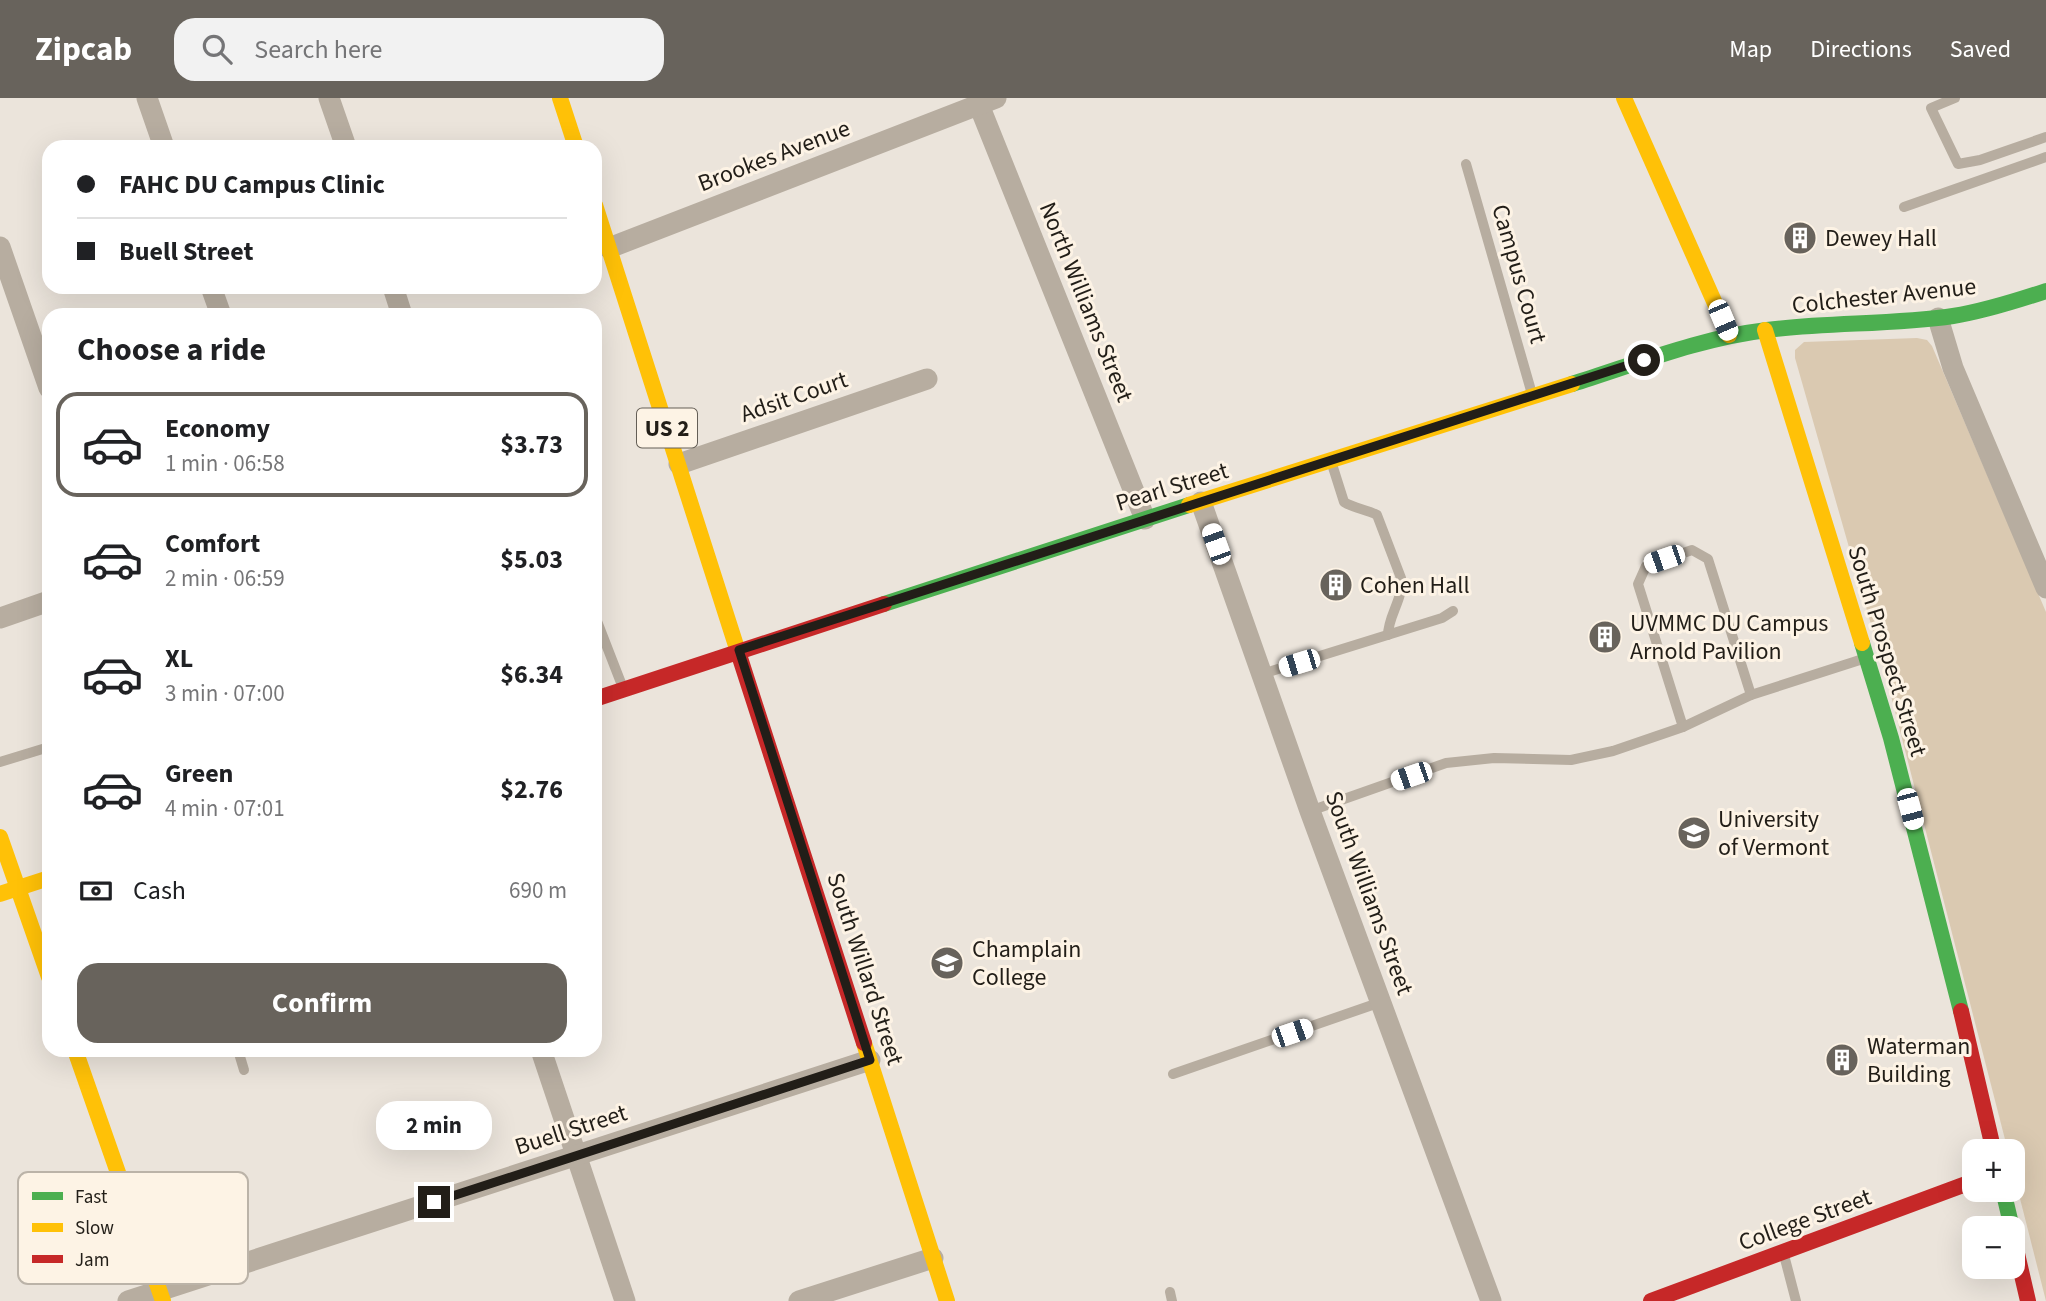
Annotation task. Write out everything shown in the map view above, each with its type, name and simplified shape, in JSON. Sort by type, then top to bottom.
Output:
[{"type":"main road","points":[[560,98],[574,140]]},
{"type":"main road","points":[[1624,98],[1729,335]]},
{"type":"main road","name":"US 2","points":[[602,226],[739,650]]},
{"type":"main road","name":"Colchester Avenue","points":[[1765,330],[1938,318],[1984,310],[2046,291]]},
{"type":"main road","name":"Pearl Street","points":[[602,697],[739,650],[1532,396],[1729,335],[1765,330]]},
{"type":"main road","name":"South Prospect Street","points":[[1765,330],[1867,658],[1929,880],[1991,1139]]},
{"type":"main road","name":"South Willard Street","points":[[739,650],[947,1301]]},
{"type":"main road","points":[[0,837],[42,957]]},
{"type":"main road","points":[[0,894],[42,880]]},
{"type":"main road","points":[[77,1057],[118,1172]]},
{"type":"main road","name":"College Street","points":[[1651,1301],[1962,1185]]},
{"type":"main road","points":[[2023,1279],[2028,1301]]},
{"type":"street","points":[[147,98],[162,140]]},
{"type":"street","points":[[329,98],[344,140]]},
{"type":"street","name":"Brookes Avenue","points":[[609,248],[988,101]]},
{"type":"street","name":"North Williams Street","points":[[988,101],[1145,519]]},
{"type":"street","points":[[0,247],[42,368]]},
{"type":"street","points":[[1938,318],[1953,368],[2046,588]]},
{"type":"street","name":"Adsit Court","points":[[679,464],[927,379]]},
{"type":"street","name":"South Williams Street","points":[[1201,502],[1310,811],[1491,1301]]},
{"type":"street","points":[[0,618],[42,603]]},
{"type":"street","points":[[543,1057],[625,1301]]},
{"type":"street","name":"Buell Street","points":[[248,1267],[577,1155],[870,1060]]},
{"type":"street","points":[[799,1301],[933,1258]]},
{"type":"street","name":"Buell Street","points":[[128,1301],[161,1296],[196,1284]]},
{"type":"lane","points":[[1955,98],[1931,108],[1958,164],[1980,160],[2046,137]]},
{"type":"lane","points":[[1904,207],[2046,157]]},
{"type":"lane","name":"Campus Court","points":[[1466,164],[1532,396]]},
{"type":"lane","points":[[1331,460],[1344,502],[1354,509],[1368,510],[1377,515],[1402,588],[1388,623],[1388,635]]},
{"type":"lane","points":[[1683,727],[1638,584],[1646,566],[1692,550],[1708,559],[1751,695]]},
{"type":"lane","points":[[1262,674],[1442,618],[1453,611]]},
{"type":"lane","points":[[602,633],[624,689]]},
{"type":"lane","points":[[1310,811],[1446,763],[1494,758],[1571,760],[1613,751],[1683,727],[1751,695],[1867,658]]},
{"type":"lane","points":[[0,762],[42,749]]},
{"type":"lane","points":[[1173,1074],[1381,1002]]},
{"type":"lane","points":[[240,1057],[244,1070]]},
{"type":"lane","points":[[1783,1252],[1797,1301]]},
{"type":"shaded area","points":[[1917,338],[1927,340],[1932,346],[2046,612],[2046,1301],[2021,1202],[2025,1202],[2025,1139],[2005,1139],[1888,684],[1795,358],[1795,350],[1804,342]]},
{"type":"traffic: fast","points":[[1572,384],[1668,353],[1742,334],[1790,327],[1953,316],[1989,309],[2046,291]]},
{"type":"traffic: fast","points":[[884,604],[1189,505]]},
{"type":"traffic: fast","points":[[1862,643],[1891,738],[1961,1011]]},
{"type":"traffic: fast","points":[[2006,1202],[2009,1216]]},
{"type":"traffic: slow","points":[[560,98],[574,140]]},
{"type":"traffic: slow","points":[[1624,98],[1729,335]]},
{"type":"traffic: slow","points":[[602,227],[740,658]]},
{"type":"traffic: slow","points":[[1765,330],[1862,643]]},
{"type":"traffic: slow","points":[[1189,505],[1572,384]]},
{"type":"traffic: slow","points":[[0,837],[42,957]]},
{"type":"traffic: slow","points":[[0,894],[42,880]]},
{"type":"traffic: slow","points":[[864,1043],[947,1301]]},
{"type":"traffic: slow","points":[[77,1057],[118,1172]]},
{"type":"traffic: slow","points":[[157,1284],[163,1301]]},
{"type":"traffic: jam","points":[[602,697],[884,604]]},
{"type":"traffic: jam","points":[[740,658],[864,1043]]},
{"type":"traffic: jam","points":[[1961,1011],[1991,1139]]},
{"type":"traffic: jam","points":[[1651,1301],[1962,1185]]},
{"type":"traffic: jam","points":[[2023,1279],[2028,1301]]},
{"type":"place","name":"Dewey Hall","points":[[1800,238]]},
{"type":"place","name":"Cohen Hall","points":[[1336,585]]},
{"type":"place","name":"UVMMC DU Campus Arnold Pavilion","points":[[1605,637]]},
{"type":"place","name":"University of Vermont","points":[[1694,833]]},
{"type":"place","name":"Champlain College","points":[[947,963]]},
{"type":"place","name":"Waterman Building","points":[[1842,1060]]},
{"type":"route","points":[[434,1202],[870,1060],[739,650],[1644,360]]}]
